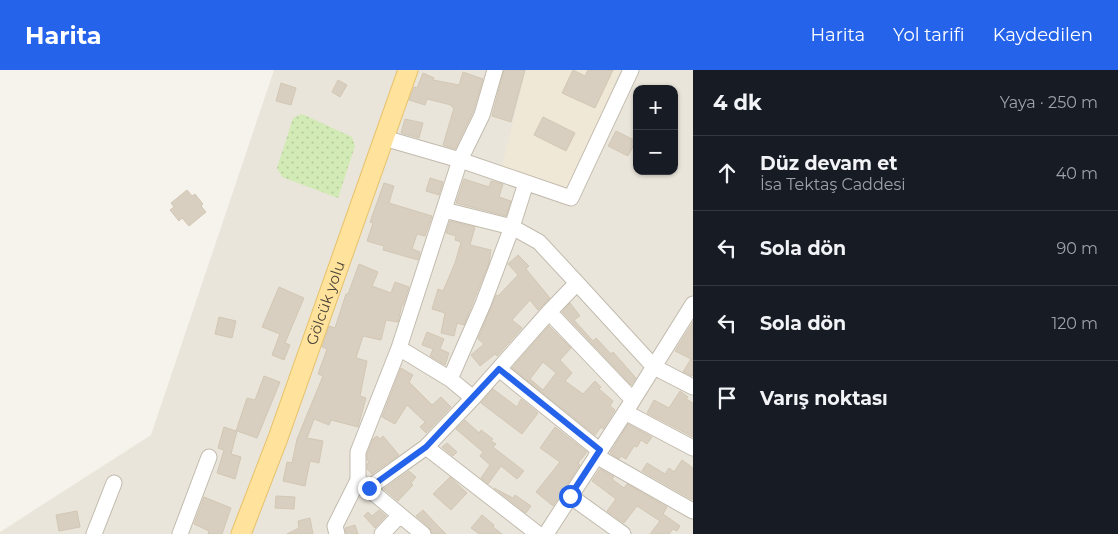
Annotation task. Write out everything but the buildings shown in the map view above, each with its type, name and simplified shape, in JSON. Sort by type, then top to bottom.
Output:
[{"type":"main road","name":"Gölcük yolu","points":[[241,534],[282,429],[408,70]]},
{"type":"street","points":[[423,534],[364,484],[358,452],[399,348],[460,160],[482,115],[496,70]]},
{"type":"street","points":[[384,138],[460,160],[571,198],[631,70]]},
{"type":"street","points":[[450,379],[483,304],[512,227],[526,182]]},
{"type":"street","points":[[444,210],[512,227],[539,242],[654,367],[693,387]]},
{"type":"street","points":[[337,534],[335,526],[364,484],[426,447],[577,283]]},
{"type":"street","points":[[549,312],[629,406],[693,448]]},
{"type":"street","points":[[546,534],[690,314]]},
{"type":"street","points":[[399,348],[450,379],[472,398]]},
{"type":"street","points":[[499,369],[598,453],[693,511]]},
{"type":"street","points":[[426,447],[538,534]]},
{"type":"street","points":[[180,534],[209,457]]},
{"type":"street","points":[[94,534],[114,483]]},
{"type":"street","points":[[570,496],[622,534]]},
{"type":"street","points":[[382,534],[400,515]]},
{"type":"shaded area","points":[[274,70],[693,70],[693,534],[0,534],[0,532],[151,435]]},
{"type":"shaded area","points":[[526,70],[620,70],[571,191],[502,167]]},
{"type":"green space","points":[[302,114],[352,137],[355,146],[338,198],[282,177],[277,168],[293,118]]},
{"type":"route","points":[[369,488],[426,447],[499,369],[600,450],[570,496]]}]
